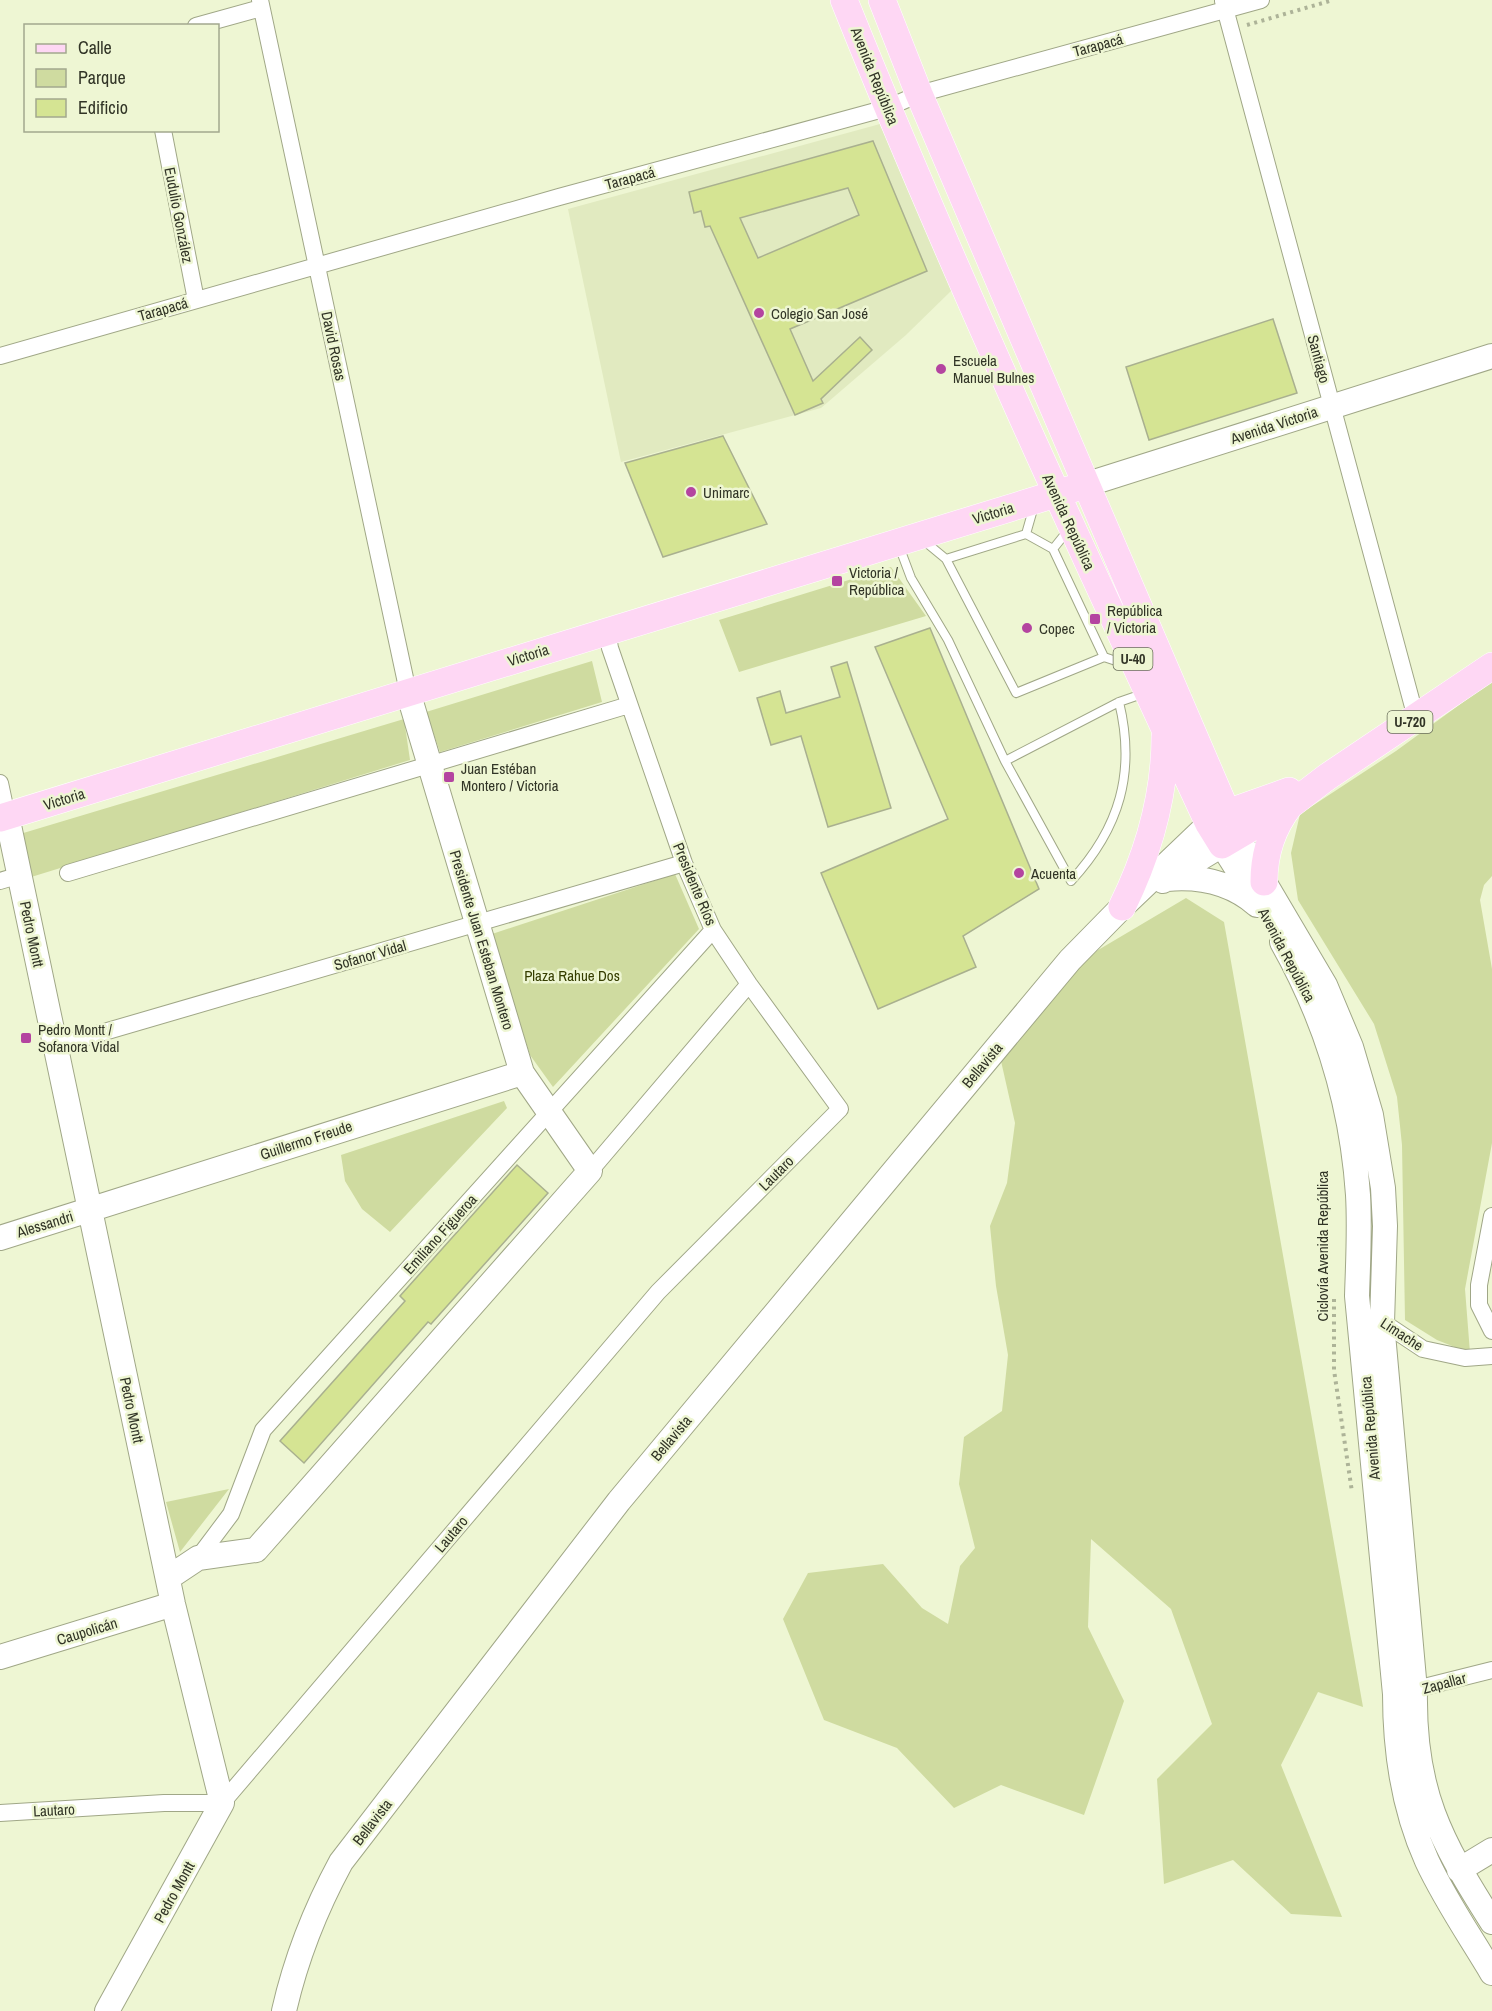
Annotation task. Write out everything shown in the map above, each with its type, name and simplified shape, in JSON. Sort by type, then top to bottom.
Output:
[{"type":"main road","name":"Avenida República","points":[[844,0],[1046,497],[1072,526],[1165,729],[1224,829]]},
{"type":"main road","name":"Avenida República","points":[[882,0],[919,94],[1085,485],[1224,829]]},
{"type":"main road","name":"Avenida Victoria","points":[[1046,497],[1085,485]]},
{"type":"main road","name":"Victoria","points":[[4,817],[1046,497]]},
{"type":"main road","name":"Bellavista","points":[[1224,829],[1293,803],[1327,777],[1492,666]]},
{"type":"main road","points":[[1122,907],[1138,871],[1154,825],[1163,774],[1165,729]]},
{"type":"main road","name":"Bellavista","points":[[1224,829],[1327,777]]},
{"type":"main road","points":[[1264,882],[1269,843],[1275,828],[1293,803]]},
{"type":"street","name":"Tarapacá","points":[[0,356],[887,108],[919,94],[1224,5],[1261,0]]},
{"type":"street","points":[[202,24],[261,4]]},
{"type":"street","name":"David Rosas","points":[[261,4],[408,692]]},
{"type":"street","name":"Santiago","points":[[1224,5],[1416,718]]},
{"type":"street","name":"Eudulio González","points":[[163,132],[196,300]]},
{"type":"street","name":"Avenida Victoria","points":[[1085,485],[1492,356]]},
{"type":"street","name":"Presidente Ríos","points":[[607,631],[610,648],[684,863],[713,930],[748,984],[840,1109]]},
{"type":"street","name":"Presidente Juan Esteban Montero","points":[[408,692],[522,1072],[590,1171]]},
{"type":"street","points":[[68,873],[629,705]]},
{"type":"street","name":"Pedro Montt","points":[[0,783],[10,878],[56,1046],[173,1604],[222,1803],[107,2011]]},
{"type":"street","name":"Bellavista","points":[[1122,907],[1167,879],[1224,829]]},
{"type":"street","name":"Bellavista","points":[[284,2011],[302,1945],[317,1907],[341,1862],[619,1501],[1070,960],[1122,907],[1224,829]]},
{"type":"street","name":"Avenida República","points":[[1224,829],[1264,882],[1309,956],[1351,1047],[1371,1115],[1382,1179],[1385,1226],[1382,1323],[1405,1692],[1397,1755],[1402,1785],[1417,1835],[1438,1884],[1492,1973]]},
{"type":"street","name":"Avenida República","points":[[1224,829],[1308,994],[1329,1046],[1340,1082],[1354,1157],[1359,1233],[1345,1296],[1405,1692],[1416,1736],[1423,1782],[1437,1827],[1459,1870],[1492,1922]]},
{"type":"street","name":"Sofanor Vidal","points":[[56,1046],[684,863]]},
{"type":"street","points":[[1167,879],[1204,879],[1222,884],[1239,892],[1264,911]]},
{"type":"street","name":"Emiliano Figueroa","points":[[168,1578],[198,1558],[231,1514],[263,1430],[713,930]]},
{"type":"street","name":"Emiliano Figueroa","points":[[198,1558],[256,1550],[590,1171],[748,984]]},
{"type":"street","name":"Guillermo Freude","points":[[90,1210],[522,1072]]},
{"type":"street","name":"Lautaro","points":[[0,1813],[164,1803],[222,1803],[658,1292],[840,1109]]},
{"type":"street","name":"Alessandri","points":[[0,1238],[90,1210]]},
{"type":"street","points":[[1491,1224],[1479,1285],[1479,1305],[1492,1331]]},
{"type":"street","name":"Limache","points":[[1345,1296],[1382,1323],[1424,1349],[1465,1358],[1492,1356]]},
{"type":"street","name":"Caupolicán","points":[[0,1657],[173,1604]]},
{"type":"street","name":"Zapallar","points":[[1405,1692],[1492,1670]]},
{"type":"street","points":[[1459,1870],[1492,1850]]},
{"type":"lane","points":[[945,559],[1026,534],[1046,497]]},
{"type":"lane","points":[[1053,549],[1072,526]]},
{"type":"lane","points":[[1005,761],[1119,702],[1142,680],[1104,657],[1053,549],[1026,534]]},
{"type":"lane","points":[[908,539],[945,559],[1016,693],[1104,657]]},
{"type":"lane","points":[[908,539],[911,578],[948,640],[1005,761],[1071,881],[1099,847],[1117,808],[1123,787],[1126,755],[1124,723],[1119,702]]},
{"type":"path","points":[[1230,29],[1333,0]]},
{"type":"path","name":"Ciclovía Avenida República","points":[[1345,1296],[1334,1370],[1353,1498]]},
{"type":"shaded area","name":"Colegio San José","points":[[880,124],[952,290],[906,335],[821,408],[621,462],[568,209]]},
{"type":"green space","points":[[891,567],[926,616],[739,672],[719,620]]},
{"type":"green space","points":[[592,661],[602,702],[440,752],[426,712]]},
{"type":"green space","points":[[1492,681],[1492,876],[1484,885],[1480,900],[1492,969],[1492,1143],[1465,1289],[1470,1353],[1437,1340],[1405,1320],[1402,1145],[1397,1097],[1374,1024],[1298,900],[1291,853],[1300,814],[1396,751]]},
{"type":"green space","points":[[404,719],[410,760],[28,878],[20,834]]},
{"type":"green space","name":"Plaza Rahue Dos","points":[[675,874],[699,929],[553,1087],[530,1055],[492,934]]},
{"type":"green space","points":[[1186,898],[1224,922],[1363,1707],[1318,1692],[1281,1765],[1342,1917],[1291,1914],[1233,1860],[1164,1884],[1157,1779],[1212,1724],[1171,1609],[1091,1539],[1088,1627],[1124,1701],[1084,1815],[1001,1785],[954,1808],[897,1748],[824,1720],[783,1619],[808,1573],[883,1564],[922,1608],[948,1624],[960,1566],[975,1548],[959,1484],[964,1437],[1002,1411],[1008,1355],[996,1286],[990,1226],[1007,1183],[1015,1123],[1001,1061],[1088,956]]},
{"type":"green space","points":[[504,1101],[507,1108],[390,1232],[362,1209],[345,1181],[341,1155]]},
{"type":"green space","points":[[229,1489],[180,1552],[166,1502]]},
{"type":"building","points":[[873,141],[927,271],[790,329],[813,381],[860,337],[872,350],[821,399],[823,403],[795,415],[710,226],[705,227],[701,211],[694,213],[689,192]],"holes":[[[848,188],[859,215],[758,258],[740,218]]]},
{"type":"building","points":[[1273,319],[1297,393],[1149,440],[1126,367]]},
{"type":"building","points":[[723,436],[767,524],[663,557],[625,463]]},
{"type":"building","points":[[930,628],[1039,889],[963,936],[976,967],[878,1009],[821,873],[948,819],[875,647]]},
{"type":"building","points":[[847,662],[891,808],[828,827],[801,736],[771,745],[757,698],[780,691],[786,713],[840,697],[831,667]]},
{"type":"building","points":[[517,1165],[548,1193],[431,1324],[428,1322],[304,1463],[280,1441],[405,1301],[400,1296]]},
{"type":"place","name":"Colegio San José","points":[[759,313]]},
{"type":"place","name":"Escuela Manuel Bulnes","points":[[941,369]]},
{"type":"place","name":"Unimarc","points":[[691,492]]},
{"type":"place","name":"Victoria / República","points":[[837,581]]},
{"type":"place","name":"República / Victoria","points":[[1095,619]]},
{"type":"place","name":"Copec","points":[[1027,628]]},
{"type":"place","name":"Juan Estéban Montero / Victoria","points":[[449,777]]},
{"type":"place","name":"Acuenta","points":[[1019,873]]},
{"type":"place","name":"Pedro Montt / Sofanora Vidal","points":[[26,1038]]}]
